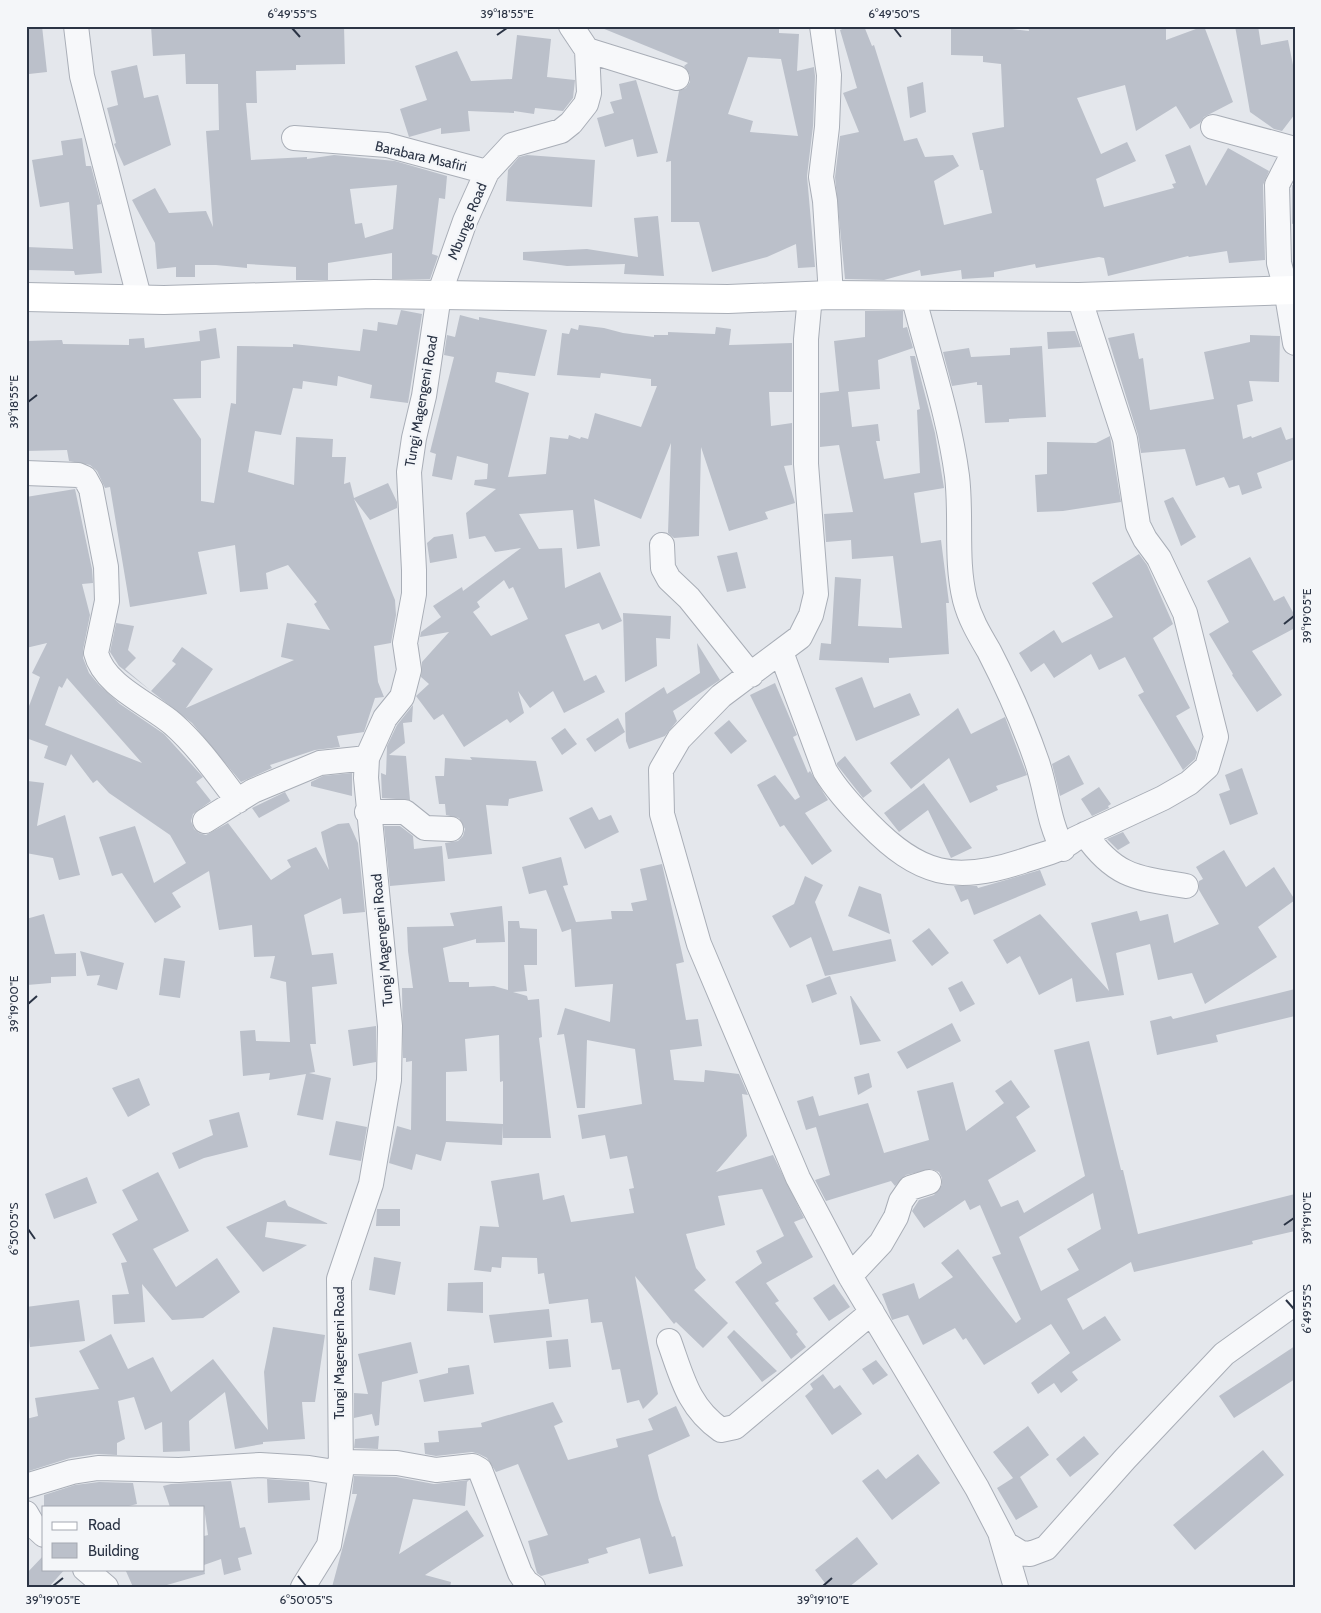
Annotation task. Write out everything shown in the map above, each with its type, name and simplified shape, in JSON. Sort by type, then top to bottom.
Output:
[{"type":"street","points":[[76,26],[82,76],[139,298]]},
{"type":"street","points":[[571,26],[587,50],[677,78]]},
{"type":"street","points":[[822,26],[829,75],[827,127],[821,177],[825,201],[820,295],[806,339],[806,464],[816,594],[811,615],[800,637],[721,696],[679,739],[661,770],[662,814],[699,944],[798,1178],[850,1276],[977,1488],[1001,1536],[1006,1544],[1020,1553],[1030,1554],[1046,1548],[1125,1459],[1224,1354],[1295,1303]]},
{"type":"street","name":"Mbunge Road","points":[[439,295],[465,221],[487,172],[512,145],[561,131],[579,114],[586,104],[589,93],[587,50]]},
{"type":"street","points":[[1213,126],[1295,149],[1277,184],[1279,263],[1290,290],[1295,343]]},
{"type":"street","name":"Barabara Msafiri","points":[[294,138],[387,145],[487,172]]},
{"type":"street","points":[[26,297],[164,300],[374,294],[728,299],[820,295],[1079,297],[1290,290]]},
{"type":"street","name":"Tungi Magengeni Road","points":[[303,1587],[329,1545],[340,1468],[339,1280],[371,1184],[389,1080],[390,1026],[374,854],[367,812],[368,758],[386,718],[402,697],[409,670],[405,643],[414,594],[414,570],[409,472],[414,438],[424,396],[439,295]]},
{"type":"street","points":[[913,296],[950,436],[957,477],[960,568],[970,619],[989,651],[1019,716],[1037,762],[1052,825],[1063,849]]},
{"type":"street","points":[[780,652],[825,771],[834,786],[887,842],[906,857],[948,872],[968,874],[1011,865],[1063,849],[1085,834],[1163,798],[1189,783],[1207,767],[1216,738],[1185,613],[1159,558],[1144,539],[1138,525],[1125,438],[1079,297]]},
{"type":"street","points":[[26,473],[78,475],[85,478],[91,489],[106,567],[107,601],[96,652],[97,659],[112,679],[130,695],[173,724],[212,767],[238,800]]},
{"type":"street","points":[[662,545],[664,568],[669,579],[689,598],[751,675]]},
{"type":"street","points":[[205,821],[254,791],[320,763],[368,758]]},
{"type":"street","points":[[367,812],[405,812],[425,828],[451,829]]},
{"type":"street","points":[[1085,834],[1099,854],[1117,869],[1152,881],[1186,886]]},
{"type":"street","points":[[850,1276],[881,1243],[896,1217],[901,1201],[910,1188],[929,1182]]},
{"type":"street","points":[[669,1341],[692,1402],[710,1422],[721,1430],[735,1427],[872,1312]]},
{"type":"street","points":[[42,1533],[33,1526],[26,1512],[28,1486],[59,1476],[98,1468],[179,1470],[260,1465],[340,1468],[397,1463],[436,1470],[474,1466],[480,1470],[520,1573],[526,1582],[533,1587]]},
{"type":"street","points":[[1001,1536],[1016,1587]]},
{"type":"street","points":[[86,1570],[106,1587]]},
{"type":"building","points":[[26,26],[42,26],[47,72],[29,74]]},
{"type":"building","points":[[151,26],[344,26],[345,64],[296,65],[296,70],[256,71],[257,103],[246,103],[251,160],[307,157],[307,159],[334,155],[395,161],[447,176],[445,199],[439,198],[432,254],[438,256],[430,279],[392,279],[392,253],[328,263],[328,280],[296,280],[296,267],[247,264],[247,268],[195,265],[195,277],[176,277],[176,267],[157,269],[155,243],[132,200],[155,188],[169,213],[206,211],[213,227],[206,131],[219,130],[218,84],[186,84],[185,54],[153,56]],"holes":[[[397,185],[393,229],[365,238],[362,223],[355,224],[350,189]]]},
{"type":"building","points":[[597,26],[779,26],[779,33],[799,34],[797,71],[814,67],[815,76],[813,126],[807,176],[815,267],[798,268],[796,244],[767,257],[712,272],[699,222],[671,222],[671,161],[666,162],[679,91],[686,88],[690,82],[690,75],[684,66],[688,63]],"holes":[[[748,57],[781,59],[798,136],[750,132],[753,121],[728,114]]]},
{"type":"building","points":[[849,26],[864,26],[872,46],[874,45],[904,141],[917,138],[925,157],[953,155],[959,166],[934,181],[944,225],[992,213],[983,170],[980,170],[972,133],[1004,127],[1001,64],[983,62],[983,56],[951,55],[951,26],[988,26],[1029,31],[1028,26],[1166,26],[1166,40],[1204,26],[1233,102],[1204,117],[1200,123],[1190,129],[1176,106],[1136,131],[1125,85],[1077,98],[1101,154],[1127,142],[1136,161],[1096,179],[1104,207],[1174,188],[1172,184],[1176,183],[1165,155],[1190,145],[1206,186],[1228,148],[1269,171],[1263,185],[1265,260],[1229,263],[1227,251],[1188,256],[1108,276],[1104,258],[1099,257],[1036,268],[1035,264],[994,272],[994,277],[962,279],[961,270],[921,276],[920,270],[884,280],[845,279],[835,177],[840,136],[859,132],[843,93],[857,88],[840,30]]},
{"type":"building","points":[[1235,26],[1258,26],[1261,45],[1288,40],[1295,75],[1295,114],[1282,131],[1274,129],[1250,112]]},
{"type":"building","points":[[517,35],[551,39],[547,77],[575,80],[573,98],[563,111],[535,108],[534,114],[514,111],[514,113],[468,111],[470,131],[441,134],[441,128],[409,137],[400,109],[427,100],[415,66],[457,51],[471,81],[512,79]]},
{"type":"building","points":[[137,65],[144,98],[158,95],[171,145],[124,166],[114,144],[116,143],[107,108],[118,105],[111,71]]},
{"type":"building","points":[[636,80],[658,153],[637,157],[633,139],[605,147],[597,118],[614,113],[610,102],[622,99],[619,84]]},
{"type":"building","points":[[923,82],[926,112],[910,118],[907,87]]},
{"type":"building","points":[[82,138],[86,166],[91,166],[101,204],[97,205],[102,273],[75,275],[74,271],[26,270],[27,247],[73,249],[69,202],[40,207],[32,160],[63,155],[61,141]]},
{"type":"building","points":[[527,155],[595,160],[592,207],[506,201],[508,170],[519,157]]},
{"type":"building","points":[[1292,185],[1295,186],[1295,223],[1292,224]]},
{"type":"building","points":[[658,216],[664,276],[624,274],[625,264],[567,266],[523,260],[523,252],[587,249],[638,257],[634,218]]},
{"type":"building","points":[[401,310],[422,314],[408,403],[370,398],[372,385],[338,376],[337,386],[303,381],[302,389],[293,388],[281,435],[255,431],[248,472],[294,485],[296,437],[333,439],[332,457],[346,457],[344,484],[350,482],[354,498],[388,483],[397,502],[397,508],[370,520],[354,499],[395,600],[396,615],[391,643],[374,646],[378,682],[384,697],[375,698],[364,732],[337,736],[340,747],[315,750],[270,765],[272,768],[241,782],[192,723],[151,691],[176,664],[172,661],[182,647],[213,669],[186,708],[294,660],[281,657],[287,623],[330,630],[314,604],[317,602],[288,565],[266,573],[268,589],[240,592],[235,545],[198,552],[207,594],[130,607],[110,487],[105,488],[97,471],[90,465],[69,461],[67,450],[26,451],[26,341],[62,340],[63,344],[129,345],[129,339],[144,338],[145,348],[200,341],[199,331],[216,328],[220,358],[201,361],[201,398],[173,399],[201,439],[201,501],[214,503],[231,403],[236,404],[237,346],[293,347],[293,344],[360,351],[363,329],[377,331],[378,322],[397,325]]},
{"type":"building","points":[[865,311],[903,311],[903,328],[907,327],[913,348],[878,360],[880,389],[848,392],[852,427],[878,424],[880,441],[876,441],[884,479],[920,473],[917,410],[920,409],[910,356],[915,356],[935,433],[944,488],[914,493],[921,543],[941,540],[949,603],[946,603],[949,654],[889,658],[889,663],[819,660],[821,643],[831,644],[835,577],[861,579],[858,626],[902,628],[893,556],[852,559],[851,540],[826,542],[824,514],[853,512],[839,445],[820,447],[820,393],[839,391],[834,341],[865,337]]},
{"type":"building","points":[[460,315],[479,320],[479,317],[547,330],[535,376],[497,372],[495,382],[529,393],[508,477],[546,474],[550,437],[568,439],[569,435],[580,439],[581,437],[588,439],[595,413],[641,427],[657,386],[651,386],[651,379],[601,373],[600,378],[557,375],[562,333],[569,334],[571,328],[578,330],[579,325],[654,337],[654,335],[668,335],[668,332],[715,334],[716,327],[731,329],[729,345],[792,343],[792,392],[769,392],[771,426],[792,423],[792,465],[784,466],[795,503],[765,512],[768,519],[729,531],[701,447],[699,536],[674,538],[668,533],[671,443],[641,519],[594,499],[600,546],[577,549],[573,510],[519,514],[539,549],[562,548],[565,588],[600,572],[622,621],[602,630],[599,623],[565,635],[584,681],[596,675],[605,692],[564,713],[553,691],[530,708],[518,691],[524,713],[510,723],[507,719],[464,747],[443,714],[434,720],[416,696],[429,684],[421,677],[422,662],[449,632],[420,637],[421,632],[441,617],[433,606],[462,587],[463,591],[521,548],[495,552],[485,536],[469,539],[466,513],[496,489],[474,485],[475,480],[487,479],[488,464],[457,456],[452,480],[432,476],[436,454],[430,452],[454,357],[444,355],[447,335],[455,337]],"holes":[[[504,580],[509,589],[513,587],[528,619],[491,636],[473,612],[480,607],[477,602]]]},
{"type":"building","points":[[1075,331],[1081,347],[1048,349],[1047,332]]},
{"type":"building","points":[[1134,333],[1139,359],[1143,358],[1150,410],[1214,399],[1204,352],[1250,342],[1250,335],[1280,336],[1279,382],[1249,381],[1253,401],[1237,405],[1243,439],[1251,436],[1252,438],[1281,427],[1286,440],[1295,437],[1295,459],[1257,473],[1262,488],[1242,495],[1239,485],[1229,488],[1224,477],[1196,486],[1185,449],[1141,453],[1138,435],[1108,338]]},
{"type":"building","points":[[1042,346],[1046,417],[1009,419],[1009,422],[985,423],[982,385],[977,385],[977,382],[952,386],[943,352],[969,348],[971,357],[1010,355],[1010,348]]},
{"type":"building","points":[[1110,436],[1121,502],[1063,511],[1037,512],[1035,475],[1047,474],[1047,442],[1096,443]]},
{"type":"building","points":[[75,489],[92,569],[93,583],[82,584],[90,615],[83,658],[89,673],[99,685],[120,704],[164,734],[203,777],[196,782],[211,801],[193,814],[191,821],[194,829],[206,835],[228,823],[271,880],[291,867],[287,860],[316,847],[329,870],[321,832],[338,824],[349,823],[358,843],[365,912],[343,914],[341,898],[304,915],[312,955],[333,953],[337,984],[312,987],[316,1044],[310,1044],[315,1072],[309,1073],[331,1078],[323,1120],[297,1115],[306,1074],[269,1080],[270,1073],[243,1076],[240,1031],[255,1030],[256,1041],[290,1042],[286,982],[270,978],[275,956],[254,957],[252,925],[219,930],[209,871],[172,893],[181,907],[155,923],[122,873],[112,876],[99,837],[135,826],[154,883],[186,863],[170,835],[109,793],[97,780],[93,783],[71,754],[66,766],[44,758],[48,746],[26,738],[26,714],[40,677],[32,673],[47,643],[26,648],[26,497]],"holes":[[[67,678],[142,763],[45,725],[59,686],[62,688]]]},
{"type":"building","points":[[1173,497],[1196,537],[1181,546],[1164,501]]},
{"type":"building","points":[[453,534],[457,558],[430,563],[427,543],[434,537]]},
{"type":"building","points":[[737,552],[746,588],[727,592],[717,556]]},
{"type":"building","points":[[1139,554],[1147,565],[1173,624],[1153,638],[1190,708],[1176,716],[1197,752],[1195,759],[1183,770],[1138,695],[1144,692],[1125,657],[1099,670],[1091,654],[1054,678],[1044,663],[1031,672],[1019,653],[1054,630],[1062,643],[1113,617],[1092,583]]},
{"type":"building","points":[[1250,557],[1274,601],[1284,596],[1295,616],[1295,628],[1252,651],[1282,695],[1257,712],[1232,675],[1209,634],[1229,622],[1207,581]]},
{"type":"building","points":[[623,613],[671,616],[670,639],[656,638],[657,666],[625,682]]},
{"type":"building","points":[[116,623],[134,626],[128,650],[136,658],[125,669],[151,691],[119,666],[110,652]]},
{"type":"building","points":[[697,643],[720,680],[673,711],[677,721],[665,736],[629,749],[626,741],[625,713],[664,687],[667,694],[700,673]]},
{"type":"building","points":[[862,677],[874,708],[910,693],[920,715],[856,741],[835,688]]},
{"type":"building","points":[[775,683],[797,735],[793,737],[808,773],[810,771],[828,800],[805,813],[832,851],[812,865],[784,825],[780,827],[757,785],[775,775],[795,800],[800,797],[750,695]]},
{"type":"building","points":[[413,705],[412,722],[403,723],[405,743],[389,755],[406,756],[410,800],[382,798],[381,773],[386,775],[387,746],[397,725]]},
{"type":"building","points":[[958,708],[971,734],[1005,717],[1027,775],[996,786],[998,790],[970,803],[949,758],[911,789],[890,763]]},
{"type":"building","points":[[618,718],[625,732],[595,752],[586,739]]},
{"type":"building","points":[[729,720],[747,741],[731,754],[714,733]]},
{"type":"building","points":[[565,728],[577,744],[562,755],[551,738]]},
{"type":"building","points":[[1069,755],[1084,784],[1060,796],[1052,764]]},
{"type":"building","points":[[845,756],[872,791],[863,798],[837,765]]},
{"type":"building","points":[[470,757],[536,761],[543,791],[509,799],[508,806],[486,805],[492,854],[448,859],[445,843],[458,841],[463,836],[465,829],[459,818],[446,815],[445,804],[439,804],[435,776],[444,776],[445,758],[472,760]]},
{"type":"building","points":[[1242,768],[1258,814],[1230,825],[1219,794],[1230,790],[1225,775]]},
{"type":"building","points":[[352,773],[352,796],[311,786],[311,782],[323,776]]},
{"type":"building","points":[[28,781],[44,783],[37,826],[65,815],[80,875],[59,880],[53,858],[26,853]]},
{"type":"building","points":[[924,783],[972,848],[951,858],[928,810],[899,832],[884,813]]},
{"type":"building","points":[[1099,787],[1111,804],[1108,806],[1109,808],[1092,816],[1081,799]]},
{"type":"building","points":[[285,792],[290,801],[259,818],[252,808]]},
{"type":"building","points":[[592,807],[599,820],[611,815],[619,832],[585,849],[569,818]]},
{"type":"building","points":[[384,826],[400,826],[413,836],[414,849],[442,846],[445,881],[390,886]]},
{"type":"building","points":[[1123,832],[1130,843],[1118,850],[1107,839]]},
{"type":"building","points":[[1224,850],[1246,887],[1274,867],[1295,900],[1258,927],[1277,957],[1205,1004],[1192,973],[1158,980],[1150,944],[1116,953],[1124,995],[1076,1002],[1072,978],[1039,995],[1020,956],[1007,964],[993,940],[1040,914],[1109,991],[1091,923],[1137,911],[1140,921],[1168,914],[1174,943],[1219,924],[1199,890],[1199,881],[1203,879],[1196,867]]},
{"type":"building","points":[[561,857],[568,885],[563,886],[576,922],[612,919],[611,911],[633,911],[631,903],[647,900],[640,869],[662,864],[684,962],[676,964],[686,1020],[698,1019],[702,1046],[670,1050],[674,1080],[704,1082],[705,1070],[739,1074],[748,1095],[742,1094],[747,1136],[716,1172],[773,1155],[804,1218],[794,1222],[813,1257],[766,1283],[779,1301],[775,1303],[798,1332],[796,1334],[806,1347],[791,1359],[735,1282],[762,1263],[756,1251],[784,1236],[762,1189],[718,1196],[725,1225],[686,1234],[696,1268],[706,1280],[694,1290],[728,1323],[703,1348],[676,1322],[674,1324],[635,1276],[658,1394],[643,1409],[639,1400],[627,1403],[620,1369],[612,1370],[602,1322],[591,1323],[588,1299],[549,1304],[544,1273],[538,1274],[537,1258],[502,1257],[501,1268],[492,1267],[491,1272],[474,1270],[480,1226],[499,1227],[491,1181],[539,1173],[543,1200],[564,1195],[571,1222],[634,1213],[629,1189],[634,1188],[627,1156],[610,1159],[605,1135],[582,1139],[578,1115],[642,1104],[635,1049],[587,1040],[585,1108],[577,1108],[564,1034],[557,1035],[565,1008],[610,1022],[613,984],[575,987],[571,929],[562,932],[546,890],[529,894],[522,867]]},
{"type":"building","points":[[1040,870],[1046,885],[974,915],[968,899],[961,902],[954,886],[977,886],[978,888]]},
{"type":"building","points":[[805,876],[823,885],[815,902],[833,951],[891,939],[896,961],[825,976],[811,937],[790,948],[772,916],[794,904]]},
{"type":"building","points":[[859,886],[881,894],[890,934],[848,916]]},
{"type":"building","points":[[502,906],[505,942],[476,943],[476,939],[443,948],[449,982],[469,982],[469,987],[494,986],[508,990],[508,921],[519,921],[520,928],[537,929],[537,965],[524,965],[527,991],[513,992],[527,996],[528,1000],[539,999],[542,1037],[539,1038],[551,1138],[503,1138],[503,1125],[502,1145],[446,1142],[441,1161],[416,1154],[412,1170],[389,1163],[397,1126],[411,1130],[412,1061],[406,1062],[406,1058],[403,1058],[402,988],[413,988],[407,927],[454,926],[450,913]],"holes":[[[499,1035],[500,1082],[503,1081],[503,1124],[446,1121],[446,1072],[467,1071],[465,1039]]]},
{"type":"building","points":[[44,914],[55,954],[76,953],[76,976],[51,977],[51,983],[27,985],[26,919]]},
{"type":"building","points":[[929,928],[949,953],[932,966],[912,941]]},
{"type":"building","points":[[80,951],[124,963],[117,990],[97,985],[100,975],[87,976]]},
{"type":"building","points":[[164,958],[185,961],[180,998],[159,995]]},
{"type":"building","points":[[830,976],[837,994],[812,1003],[806,985]]},
{"type":"building","points":[[962,981],[975,1004],[960,1012],[948,988]]},
{"type":"building","points":[[1295,989],[1295,1016],[1216,1035],[1218,1042],[1157,1055],[1150,1021],[1171,1016],[1173,1019]]},
{"type":"building","points":[[851,996],[881,1041],[860,1045]]},
{"type":"building","points":[[952,1023],[961,1041],[907,1069],[897,1052]]},
{"type":"building","points":[[376,1026],[376,1062],[353,1066],[348,1030]]},
{"type":"building","points":[[1089,1041],[1138,1234],[1295,1194],[1295,1231],[1252,1241],[1253,1244],[1134,1272],[1131,1262],[1067,1299],[1083,1330],[1105,1316],[1121,1340],[1072,1372],[1078,1380],[1061,1393],[1054,1383],[1038,1394],[1031,1383],[1070,1353],[1051,1324],[984,1365],[966,1338],[963,1340],[955,1328],[923,1345],[908,1315],[892,1320],[882,1294],[914,1283],[919,1299],[953,1277],[941,1263],[958,1249],[1016,1323],[1021,1319],[992,1257],[1001,1254],[980,1205],[970,1210],[965,1200],[924,1228],[912,1211],[919,1200],[934,1195],[942,1185],[942,1178],[939,1172],[931,1169],[906,1175],[895,1186],[891,1181],[826,1201],[815,1180],[830,1175],[816,1127],[806,1130],[797,1101],[813,1096],[819,1116],[868,1103],[884,1153],[929,1140],[917,1091],[953,1082],[966,1131],[1004,1103],[995,1091],[1011,1080],[1030,1107],[1016,1117],[1036,1151],[988,1180],[1001,1207],[1018,1200],[1024,1213],[1085,1176],[1054,1050]],"holes":[[[1093,1193],[1101,1229],[1067,1249],[1079,1270],[1041,1291],[1019,1237]]]},
{"type":"building","points":[[869,1073],[872,1087],[858,1095],[854,1077]]},
{"type":"building","points":[[139,1078],[150,1105],[128,1117],[112,1088]]},
{"type":"building","points":[[239,1112],[248,1147],[204,1158],[179,1169],[172,1153],[213,1135],[209,1120]]},
{"type":"building","points":[[336,1121],[367,1127],[361,1161],[329,1155]]},
{"type":"building","points":[[158,1172],[189,1231],[153,1249],[176,1287],[217,1258],[240,1292],[203,1318],[172,1320],[142,1284],[145,1322],[114,1324],[112,1295],[129,1294],[121,1263],[127,1262],[112,1234],[138,1220],[122,1190]]},
{"type":"building","points":[[87,1177],[97,1203],[54,1219],[45,1194]]},
{"type":"building","points":[[285,1200],[288,1206],[329,1224],[267,1222],[265,1237],[307,1245],[263,1272],[226,1227]]},
{"type":"building","points":[[377,1209],[400,1209],[400,1226],[376,1226]]},
{"type":"building","points":[[374,1257],[401,1262],[395,1295],[369,1290]]},
{"type":"building","points":[[483,1282],[483,1313],[447,1311],[448,1283]]},
{"type":"building","points":[[834,1284],[850,1307],[829,1321],[813,1298]]},
{"type":"building","points":[[79,1300],[85,1341],[30,1347],[26,1307]]},
{"type":"building","points":[[549,1309],[552,1337],[494,1343],[489,1315]]},
{"type":"building","points":[[273,1327],[325,1335],[315,1402],[302,1402],[305,1439],[263,1442],[263,1444],[235,1449],[225,1392],[189,1421],[190,1451],[163,1452],[162,1422],[145,1430],[134,1397],[118,1401],[125,1439],[117,1443],[117,1455],[96,1454],[70,1458],[29,1471],[26,1461],[26,1419],[38,1416],[35,1398],[99,1389],[79,1351],[111,1334],[128,1369],[153,1357],[171,1392],[213,1359],[268,1430],[264,1372]]},
{"type":"building","points":[[734,1330],[777,1371],[762,1382],[727,1337]]},
{"type":"building","points":[[568,1339],[571,1367],[549,1369],[546,1341]]},
{"type":"building","points":[[411,1342],[418,1373],[382,1382],[379,1425],[375,1426],[372,1414],[354,1418],[354,1393],[368,1394],[358,1354]]},
{"type":"building","points":[[1295,1346],[1295,1379],[1234,1418],[1219,1396]]},
{"type":"building","points":[[876,1360],[888,1375],[873,1385],[862,1369]]},
{"type":"building","points":[[469,1365],[474,1394],[424,1402],[419,1380],[448,1373],[448,1368]]},
{"type":"building","points":[[823,1374],[834,1389],[840,1385],[862,1414],[832,1435],[805,1396],[813,1389],[810,1384]]},
{"type":"building","points":[[553,1402],[563,1422],[554,1426],[568,1460],[618,1447],[616,1439],[653,1430],[648,1419],[676,1406],[690,1436],[648,1455],[659,1499],[672,1537],[675,1536],[683,1566],[649,1574],[640,1538],[606,1548],[608,1553],[588,1559],[589,1563],[541,1576],[537,1573],[528,1541],[548,1535],[518,1464],[496,1472],[487,1458],[472,1452],[436,1456],[425,1454],[424,1443],[439,1442],[438,1431],[482,1427],[481,1423]]},
{"type":"building","points":[[1028,1426],[1049,1455],[1020,1477],[1038,1507],[1016,1520],[997,1488],[1013,1478],[993,1452]]},
{"type":"building","points":[[379,1436],[378,1449],[354,1448],[355,1439]]},
{"type":"building","points":[[1084,1436],[1099,1454],[1070,1477],[1056,1459]]},
{"type":"building","points":[[1263,1450],[1284,1475],[1195,1550],[1173,1525]]},
{"type":"building","points":[[918,1454],[940,1483],[892,1520],[862,1481],[878,1469],[886,1479]]},
{"type":"building","points":[[354,1476],[396,1477],[434,1484],[469,1480],[467,1482],[465,1506],[413,1499],[399,1554],[467,1510],[484,1536],[425,1575],[451,1582],[450,1587],[332,1587],[357,1494],[352,1494]]},
{"type":"building","points":[[267,1479],[309,1482],[310,1500],[268,1503]]},
{"type":"building","points":[[231,1481],[240,1528],[245,1527],[252,1554],[238,1558],[241,1570],[224,1575],[221,1559],[205,1565],[205,1536],[208,1535],[205,1506],[170,1506],[163,1486]]},
{"type":"building","points":[[99,1482],[133,1483],[137,1504],[129,1506],[44,1506],[44,1495],[75,1485]]},
{"type":"building","points":[[857,1537],[878,1564],[849,1587],[828,1587],[815,1570]]},
{"type":"building","points":[[42,1557],[42,1570],[64,1570],[49,1587],[26,1587],[26,1574]]},
{"type":"building","points":[[125,1570],[204,1570],[205,1574],[160,1587],[133,1587]]}]
